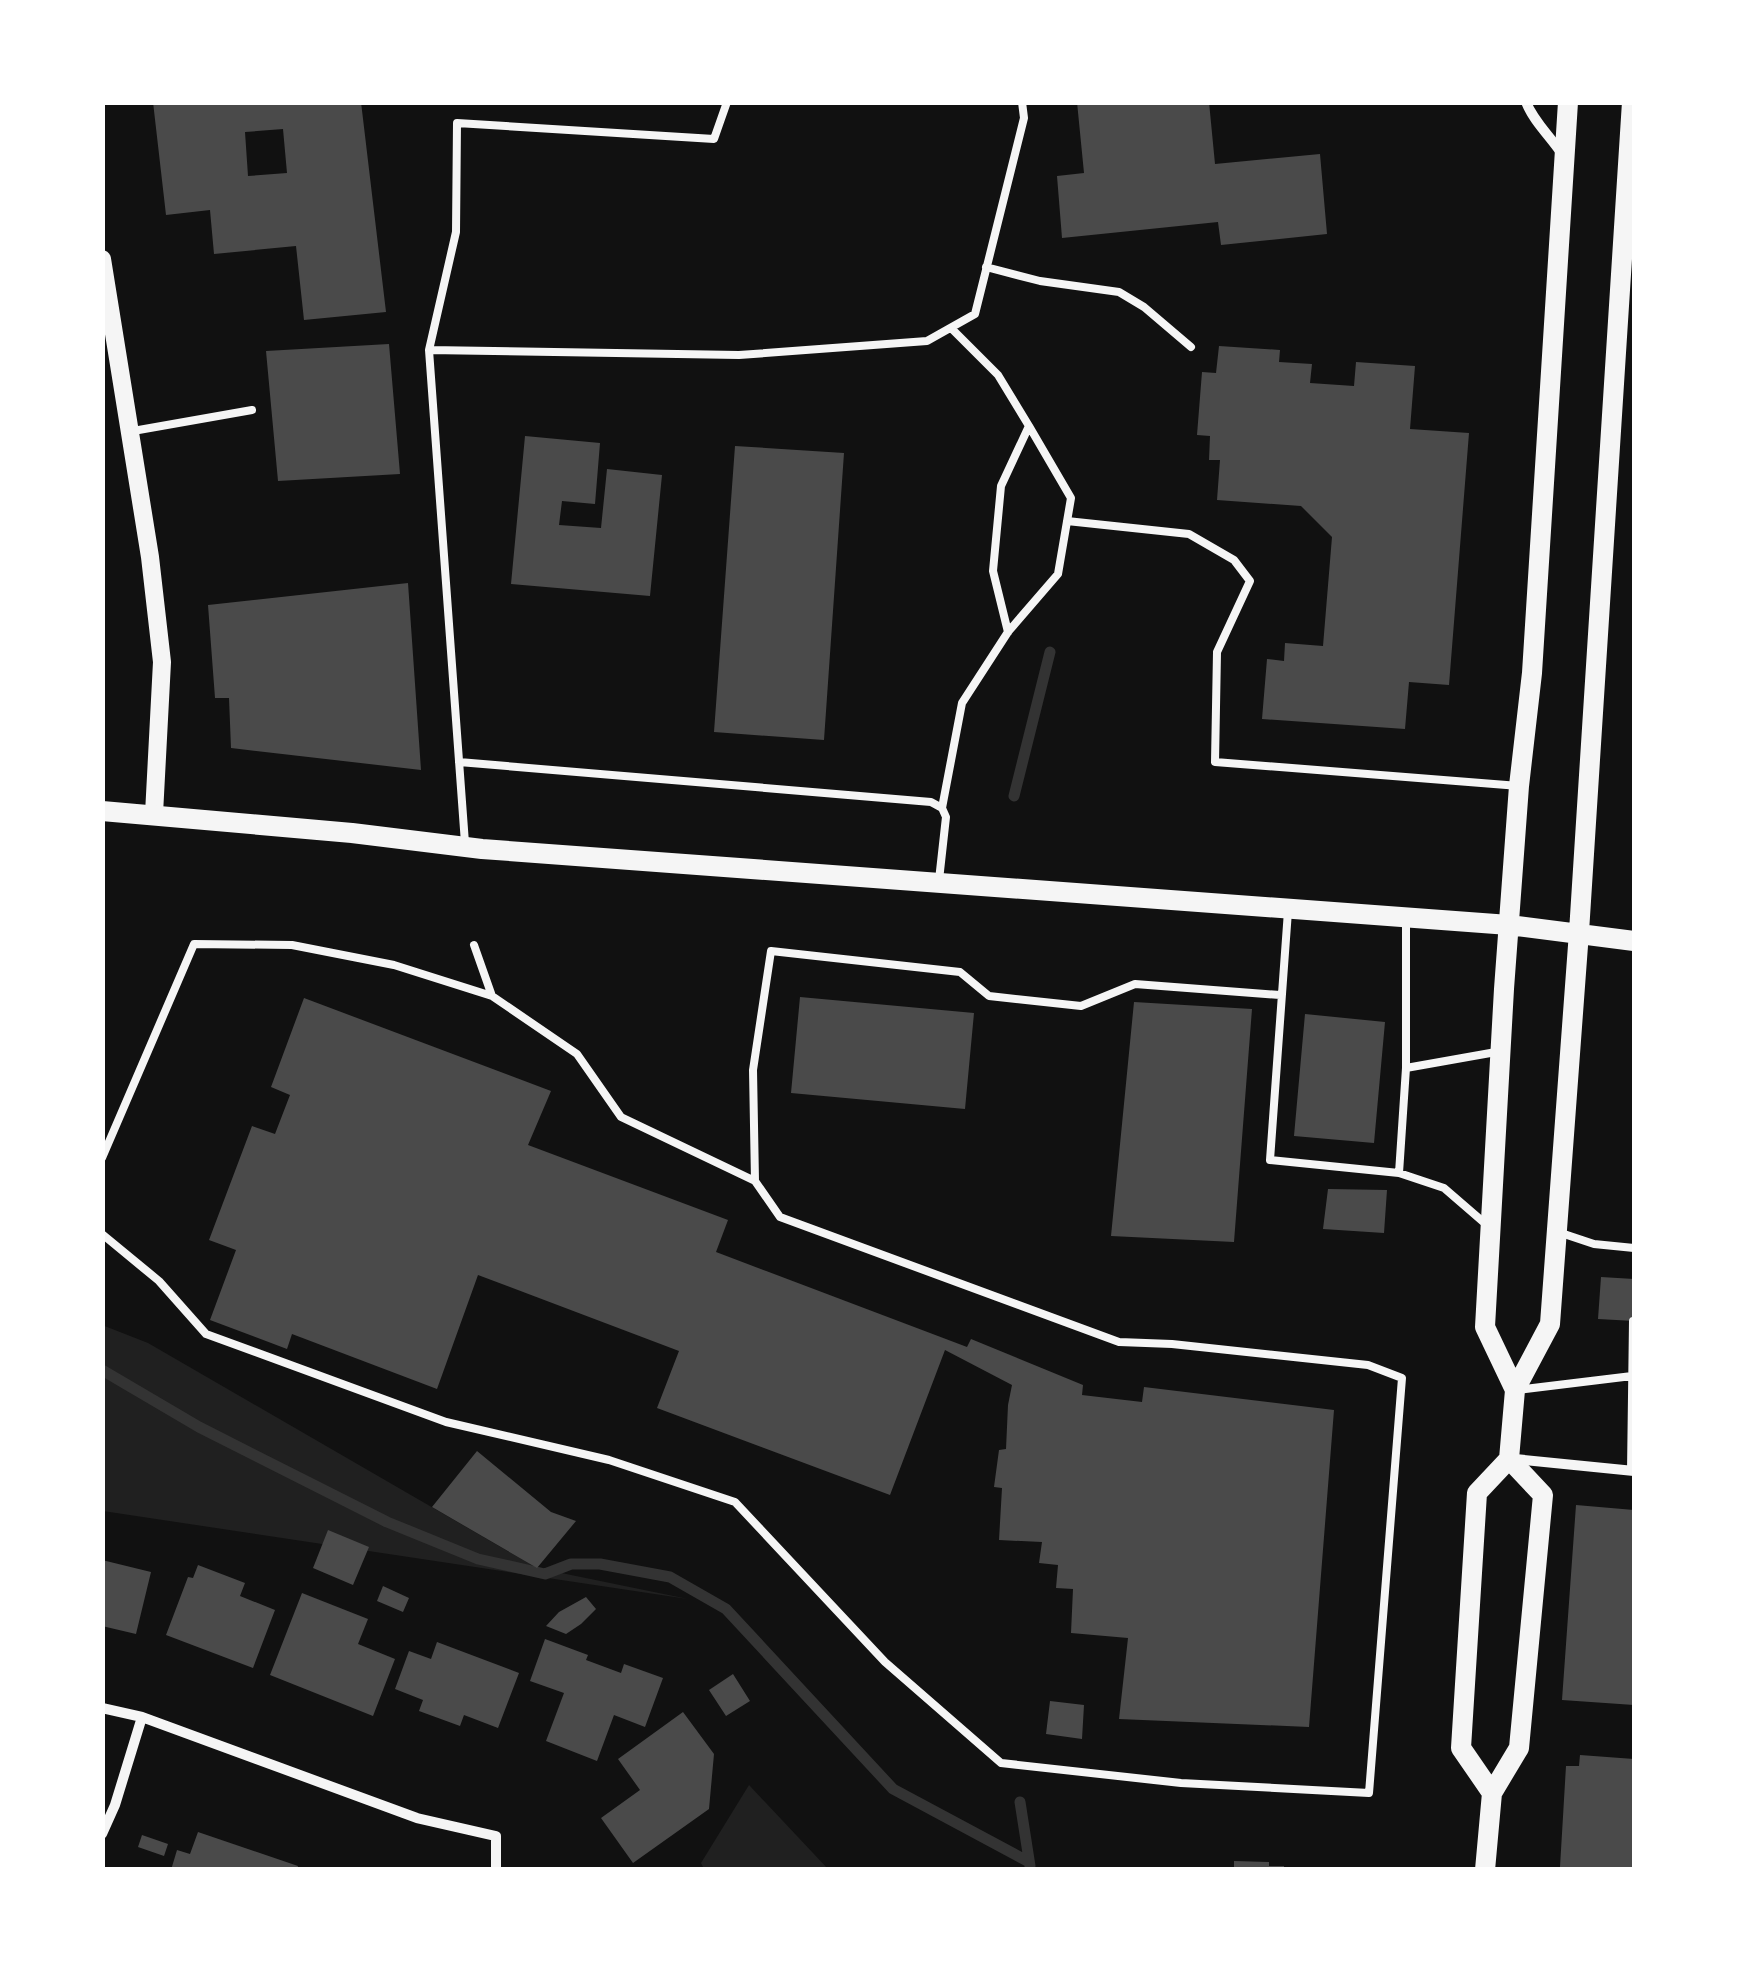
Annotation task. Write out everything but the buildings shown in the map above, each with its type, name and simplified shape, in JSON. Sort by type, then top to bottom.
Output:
[{"type":"main road","points":[[1515,1390],[1484,1327],[1519,786],[1532,673],[1568,102]]},
{"type":"main road","points":[[1492,1794],[1461,1748],[1477,1493],[1509,1458],[1515,1390],[1550,1324],[1632,102]]},
{"type":"main road","points":[[102,810],[466,848],[1509,925],[1634,941]]},
{"type":"main road","points":[[1485,1870],[1492,1794],[1519,1748],[1544,1495],[1509,1458]]},
{"type":"street","points":[[1526,102],[1534,121],[1544,127],[1564,156]]},
{"type":"street","points":[[102,259],[105,301],[150,556],[162,662],[154,814]]},
{"type":"street","points":[[1509,1458],[1632,1471]]},
{"type":"street","points":[[102,1708],[142,1717],[417,1818],[496,1836],[496,1870]]},
{"type":"street","points":[[102,1834],[142,1717]]},
{"type":"lane","points":[[466,848],[429,350],[456,232],[457,123],[714,139],[727,102]]},
{"type":"lane","points":[[429,350],[739,355],[927,341],[975,314],[1024,118],[1022,102]]},
{"type":"lane","points":[[986,267],[1040,281],[1119,292],[1144,306],[1192,347]]},
{"type":"lane","points":[[939,884],[946,817],[942,808],[962,702],[1008,632],[1058,574],[1071,498],[998,375],[950,328]]},
{"type":"lane","points":[[128,431],[252,410]]},
{"type":"lane","points":[[1008,632],[993,571],[1001,486],[1029,426]]},
{"type":"lane","points":[[1067,521],[1189,534],[1234,560],[1250,581],[1216,652],[1215,762],[1519,786]]},
{"type":"lane","points":[[459,762],[932,802],[942,808]]},
{"type":"lane","points":[[1288,908],[1270,1160],[1399,1174],[1444,1188],[1490,1228]]},
{"type":"lane","points":[[1399,1174],[1406,1068],[1406,917]]},
{"type":"lane","points":[[102,1158],[194,944],[292,945],[394,965],[492,996],[577,1054],[621,1117],[755,1180],[780,1217],[1119,1342],[1172,1344],[1368,1366],[1402,1378],[1369,1793],[1181,1783],[1001,1762],[885,1662],[735,1502],[609,1460],[446,1422],[206,1334],[159,1282],[102,1234]]},
{"type":"lane","points":[[474,945],[492,996]]},
{"type":"lane","points":[[755,1180],[753,1070],[772,951],[960,972],[989,996],[1080,1006],[1135,984],[1280,995]]},
{"type":"lane","points":[[1406,1068],[1501,1051]]},
{"type":"lane","points":[[1556,1232],[1594,1244],[1634,1248]]},
{"type":"lane","points":[[1632,1321],[1632,1471]]},
{"type":"lane","points":[[1515,1390],[1632,1376]]},
{"type":"shaded area","points":[[102,1325],[148,1343],[537,1568],[688,1599],[103,1511]]},
{"type":"shaded area","points":[[749,1785],[828,1869],[704,1869],[701,1863]]},
{"type":"waterway","points":[[1014,796],[1050,652]]},
{"type":"waterway","points":[[102,1370],[199,1427],[387,1522],[478,1559],[545,1574],[571,1564],[600,1564],[670,1577],[726,1609],[893,1789],[1029,1862]]},
{"type":"waterway","points":[[1020,1802],[1030,1866]]}]
